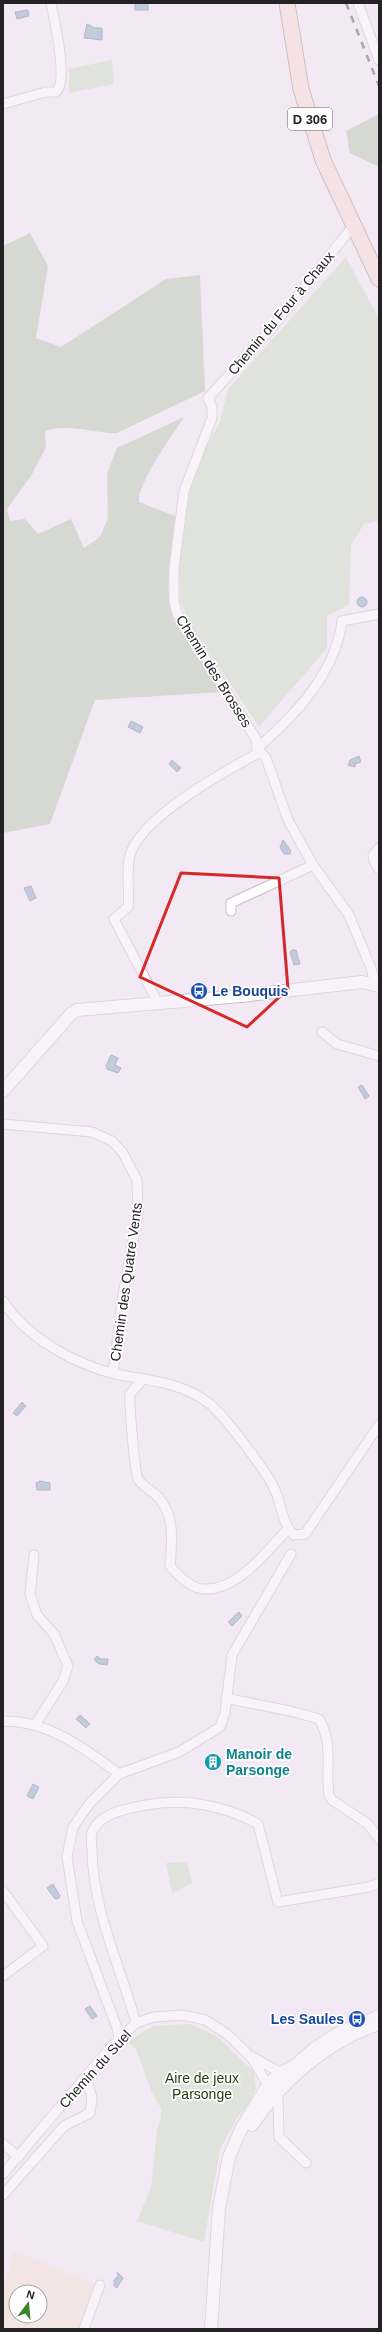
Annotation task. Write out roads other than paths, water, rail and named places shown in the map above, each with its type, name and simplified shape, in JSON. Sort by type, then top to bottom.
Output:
[{"type":"main road","name":"D 306","points":[[287,3],[301,89],[323,160],[379,279]]},
{"type":"main road","name":"D 306","points":[[295,3],[310,85],[332,156],[348,197],[379,259]]},
{"type":"street","points":[[3,104],[46,92],[56,92],[60,88],[62,77],[51,3]]},
{"type":"street","points":[[358,3],[379,60]]},
{"type":"street","name":"Chemin du Four à Chaux","points":[[208,398],[270,330],[349,231],[354,228]]},
{"type":"street","name":"Chemin des Brosses","points":[[208,398],[212,407],[212,418],[186,482],[182,502],[174,568],[174,601],[177,613],[256,739],[259,750],[266,758],[288,820],[313,865],[349,915],[377,985]]},
{"type":"street","points":[[158,1003],[114,919],[128,907],[130,854],[139,837],[176,804],[259,750],[289,718],[322,676],[334,654],[342,621],[379,614]]},
{"type":"street","points":[[379,848],[373,855],[374,861],[379,869]]},
{"type":"street","points":[[231,911],[231,903],[313,865]]},
{"type":"street","points":[[3,1091],[71,1014],[77,1010],[362,982],[377,985]]},
{"type":"street","points":[[322,1032],[337,1044],[379,1056]]},
{"type":"street","name":"Chemin des Quatre Vents","points":[[3,1124],[92,1132],[112,1141],[123,1153],[137,1180],[138,1212],[122,1301],[113,1373]]},
{"type":"street","points":[[3,1300],[26,1327],[77,1360],[113,1373],[189,1390],[209,1403],[270,1480],[279,1497],[289,1528],[294,1535],[301,1535],[308,1529],[379,1425]]},
{"type":"street","points":[[143,1379],[130,1394],[134,1464],[138,1479],[158,1497],[168,1509],[171,1547],[170,1566],[181,1578],[198,1588],[217,1588],[236,1579],[262,1559],[289,1528]]},
{"type":"street","points":[[119,2038],[117,2028],[78,1920],[67,1857],[73,1827],[90,1803],[119,1774],[180,1752],[220,1727],[225,1713],[232,1655],[291,1554]]},
{"type":"street","points":[[34,1555],[30,1594],[36,1616],[54,1634],[68,1666],[63,1681],[35,1726]]},
{"type":"street","points":[[226,1698],[270,1708],[294,1711],[319,1719],[326,1732],[329,1746],[329,1795],[332,1800],[368,1824],[379,1840]]},
{"type":"street","points":[[3,1720],[35,1726],[70,1739],[119,1774]]},
{"type":"street","points":[[136,2023],[116,1957],[101,1919],[92,1868],[91,1833],[104,1817],[161,1802],[207,1804],[246,1817],[258,1824],[278,1902],[369,1887],[379,1883]]},
{"type":"street","points":[[3,1891],[43,1946],[3,1976]]},
{"type":"street","name":"Chemin du Suel","points":[[3,2174],[119,2038],[136,2023],[154,2017],[183,2015],[205,2020],[227,2034],[249,2055],[268,2085]]},
{"type":"street","points":[[211,2329],[219,2208],[229,2157],[235,2143],[268,2085],[281,2073],[296,2065],[314,2049],[337,2034],[379,2016]]},
{"type":"street","points":[[219,2208],[244,2141],[259,2115],[278,2093],[324,2052],[344,2040],[379,2024]]},
{"type":"street","name":"Chemin du Suel","points":[[249,2055],[281,2073]]},
{"type":"street","points":[[281,2073],[278,2093],[279,2137],[306,2163]]},
{"type":"street","points":[[3,2195],[64,2126],[90,2113],[92,2098],[86,2077]]},
{"type":"street","points":[[268,2085],[278,2093]]},
{"type":"street","points":[[3,2144],[19,2157]]},
{"type":"street","points":[[84,2329],[100,2285]]},
{"type":"water","points":[[135,3],[148,3],[148,10],[135,10]]},
{"type":"water","points":[[28,10],[29,16],[17,19],[15,12]]},
{"type":"water","points":[[87,24],[95,28],[102,28],[102,40],[84,38]]},
{"type":"water","points":[[360,597],[364,597],[367,602],[364,607],[360,607],[357,604],[357,600]]},
{"type":"water","points":[[131,721],[143,727],[140,733],[128,727]]},
{"type":"water","points":[[359,756],[361,762],[355,764],[355,767],[348,765],[350,760]]},
{"type":"water","points":[[172,760],[181,768],[177,772],[169,764]]},
{"type":"water","points":[[283,840],[291,851],[290,854],[284,854],[280,847]]},
{"type":"water","points":[[31,886],[36,898],[30,901],[24,888]]},
{"type":"water","points":[[292,950],[296,950],[300,964],[294,965],[290,952]]},
{"type":"water","points":[[111,1055],[118,1058],[115,1065],[121,1068],[118,1073],[107,1069],[106,1066]]},
{"type":"water","points":[[362,1085],[369,1096],[365,1099],[358,1087]]},
{"type":"water","points":[[22,1402],[26,1406],[17,1416],[13,1413]]},
{"type":"water","points":[[40,1481],[50,1483],[50,1490],[37,1490],[36,1483]]},
{"type":"water","points":[[239,1612],[242,1616],[232,1626],[228,1622]]},
{"type":"water","points":[[97,1656],[101,1659],[108,1659],[107,1665],[99,1664],[94,1660]]},
{"type":"water","points":[[80,1715],[90,1724],[86,1728],[76,1719]]},
{"type":"water","points":[[33,1784],[39,1787],[33,1799],[27,1796]]},
{"type":"water","points":[[53,1884],[60,1896],[58,1899],[55,1899],[47,1888]]},
{"type":"water","points":[[90,2006],[97,2016],[92,2019],[85,2009]]},
{"type":"water","points":[[117,2272],[123,2278],[117,2288],[114,2286],[114,2280],[118,2276]]},
{"type":"railway","points":[[346,3],[379,86]]},
{"type":"place","name":"Le Bouquis","points":[[199,991]]},
{"type":"place","name":"Manoir de Parsonge","points":[[213,1762]]},
{"type":"place","name":"Les Saules","points":[[357,2019]]},
{"type":"park label","name":"Aire de jeux Parsonge","points":[[202,2086]]}]
